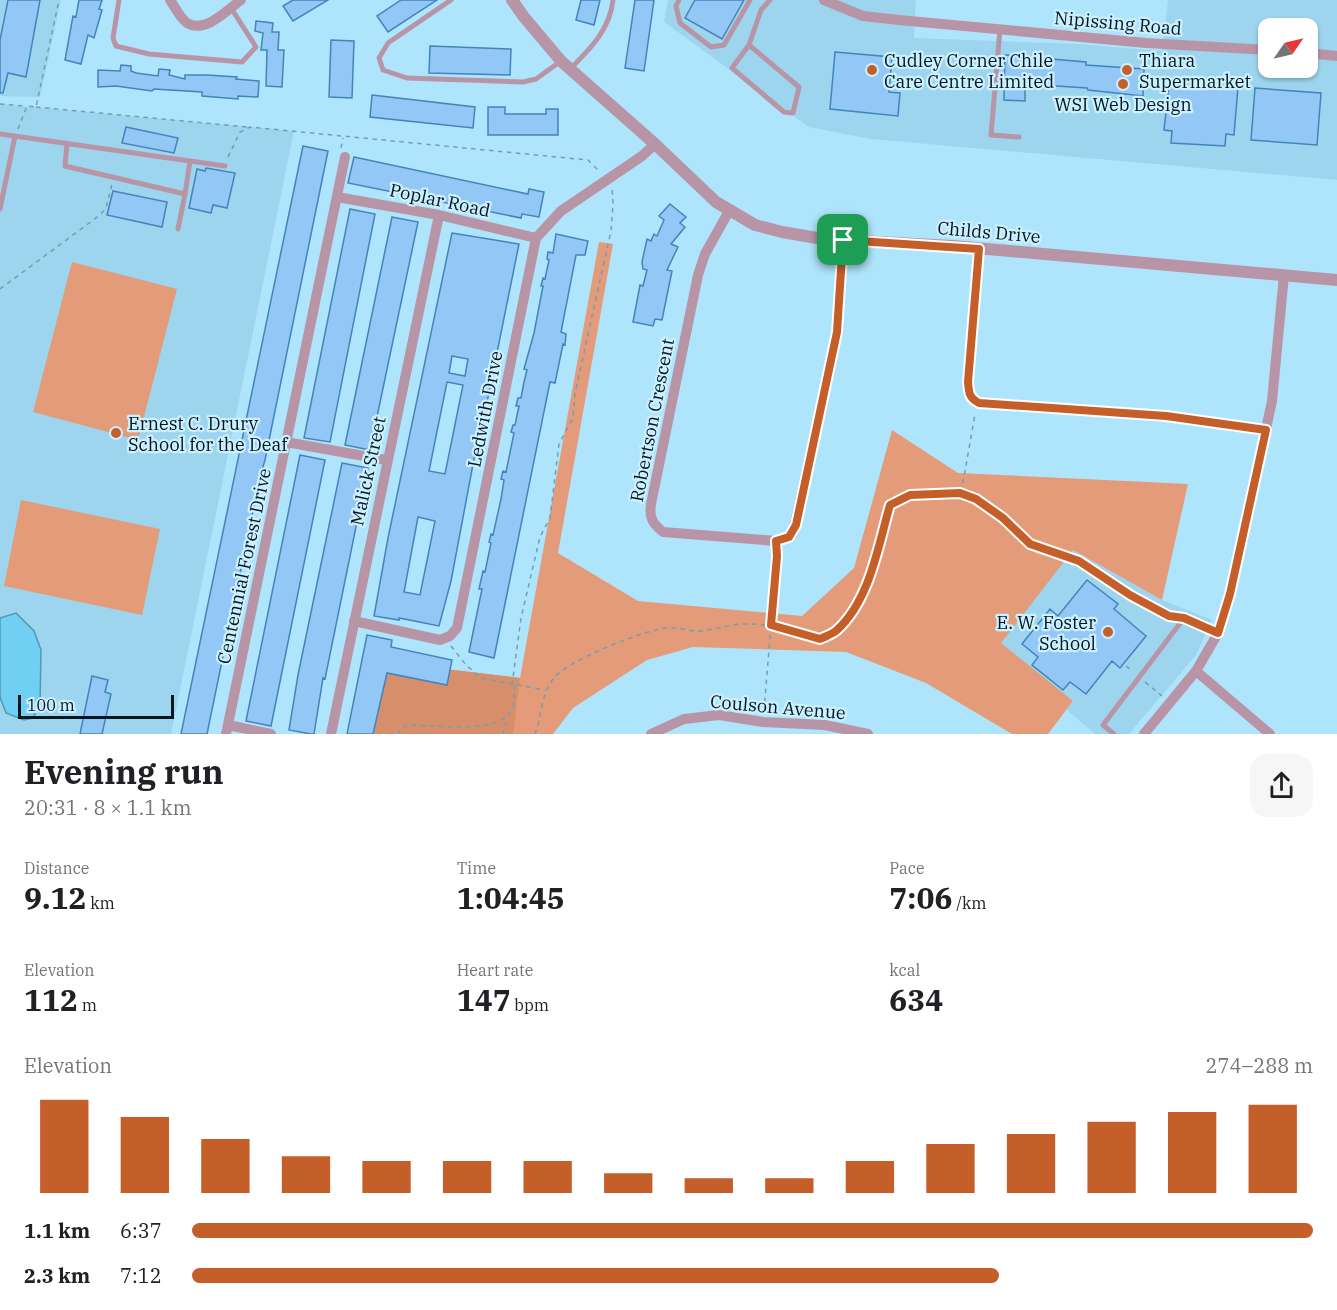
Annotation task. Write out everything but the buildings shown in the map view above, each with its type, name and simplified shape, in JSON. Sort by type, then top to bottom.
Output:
[{"type":"street","points":[[170,0],[185,21],[195,25],[209,24],[241,0]]},
{"type":"street","name":"Childs Drive","points":[[512,0],[566,65],[716,202],[756,225],[782,232],[843,240],[979,249],[1337,280]]},
{"type":"street","name":"Nipissing Road","points":[[825,0],[863,16],[1146,43],[1258,49]]},
{"type":"street","points":[[1318,55],[1337,56]]},
{"type":"street","points":[[536,238],[561,211],[642,156],[655,144]]},
{"type":"street","name":"Centennial Forest Drive","points":[[227,730],[345,157]]},
{"type":"street","name":"Poplar Road","points":[[337,197],[439,215],[536,238]]},
{"type":"street","name":"Robertson Crescent","points":[[729,211],[705,254],[698,275],[650,518],[663,532],[776,541]]},
{"type":"street","name":"Malick Street","points":[[331,734],[386,460],[439,215]]},
{"type":"street","name":"Ledwith Drive","points":[[445,638],[450,636],[459,622],[536,238]]},
{"type":"street","points":[[776,541],[789,537],[796,525],[837,332],[843,240]]},
{"type":"street","points":[[979,249],[968,382],[969,395],[972,400],[979,403],[1166,416],[1266,430]]},
{"type":"street","points":[[1144,734],[1196,671],[1218,633],[1230,594],[1266,430],[1276,367],[1284,275]]},
{"type":"street","points":[[286,442],[386,460]]},
{"type":"street","points":[[354,621],[434,639],[445,638]]},
{"type":"street","points":[[1196,671],[1270,734]]},
{"type":"street","name":"Coulson Avenue","points":[[651,734],[684,719],[718,716],[762,728],[825,725],[868,734]]},
{"type":"street","points":[[227,730],[271,734]]},
{"type":"lane","points":[[119,0],[113,38],[116,46],[149,54],[242,62],[256,47],[230,8]]},
{"type":"lane","points":[[451,0],[388,43],[379,58],[383,70],[407,78],[523,82],[536,80],[566,65],[601,34],[609,21],[613,0]]},
{"type":"lane","points":[[679,0],[676,6],[680,23],[711,47],[724,45],[750,0]]},
{"type":"lane","points":[[748,45],[799,87],[793,113],[784,112],[732,68],[748,45],[761,10],[770,0]]},
{"type":"lane","points":[[1000,29],[991,135],[1019,137]]},
{"type":"lane","points":[[0,134],[225,166]]},
{"type":"lane","points":[[0,209],[15,136]]},
{"type":"lane","points":[[67,143],[65,166],[184,194]]},
{"type":"lane","points":[[178,229],[190,161]]},
{"type":"lane","points":[[1114,734],[1103,725],[1184,618],[1218,633]]},
{"type":"path","points":[[36,107],[59,0]]},
{"type":"path","points":[[0,104],[588,160],[609,179],[613,203],[611,231],[575,393],[573,418],[560,444],[550,518],[540,537],[521,618],[511,712],[503,723],[494,727]]},
{"type":"path","points":[[15,136],[27,106]]},
{"type":"path","points":[[225,166],[240,132],[249,127]]},
{"type":"path","points":[[0,289],[100,214],[106,208],[114,178]]},
{"type":"path","points":[[960,493],[979,403]]},
{"type":"path","points":[[535,734],[546,690],[555,676],[596,652],[640,635],[667,628],[698,631],[746,623],[771,625],[820,639],[836,631],[854,611],[868,578],[890,505],[910,495],[960,493],[976,499],[1003,518],[1030,544],[1079,561],[1130,595],[1169,616],[1184,618]]},
{"type":"path","points":[[762,728],[777,556],[776,541]]},
{"type":"path","points":[[445,638],[466,665],[481,678],[546,690]]},
{"type":"path","points":[[1126,666],[1170,703]]},
{"type":"path","points":[[503,734],[507,718]]},
{"type":"path","points":[[398,734],[407,725],[469,731]]},
{"type":"shaded area","points":[[0,0],[61,0],[40,97],[0,96]]},
{"type":"shaded area","points":[[668,0],[916,0],[914,38],[1078,44],[1162,51],[1168,0],[1337,0],[1337,180],[871,139],[809,127],[664,22]]},
{"type":"shaded area","name":"Ernest C. Drury School for the Deaf","points":[[0,104],[294,131],[171,734],[0,734]]},
{"type":"shaded area","points":[[599,242],[613,244],[558,553],[638,601],[802,616],[854,568],[892,430],[958,473],[1188,484],[1162,600],[1073,550],[1001,643],[1073,701],[1048,734],[1012,734],[926,683],[846,652],[693,647],[647,660],[573,708],[553,734],[372,734],[412,665],[520,678]]},
{"type":"shaded area","points":[[72,262],[177,289],[138,440],[33,412]]},
{"type":"shaded area","points":[[21,500],[160,529],[142,615],[4,586]]},
{"type":"shaded area","name":"E. W. Foster School","points":[[1073,550],[1162,600],[1212,620],[1196,655],[1129,734],[1095,734],[1067,710],[1073,701],[1000,643]]},
{"type":"shaded area","points":[[16,613],[34,631],[41,650],[40,704],[33,718],[24,720],[6,713],[0,697],[0,618]]},
{"type":"shaded area","points":[[412,665],[520,678],[513,734],[372,734],[382,694],[383,676],[392,669]]},
{"type":"place","name":"Cudley Corner Chile Care Centre Limited","points":[[872,70]]},
{"type":"place","name":"Thiara Supermarket","points":[[1127,70]]},
{"type":"place","name":"WSI Web Design","points":[[1123,84]]},
{"type":"place","name":"Ernest C. Drury School for the Deaf","points":[[116,433]]},
{"type":"place","name":"E. W. Foster School","points":[[1108,632]]},
{"type":"route","points":[[843,240],[979,249],[968,382],[969,395],[972,400],[979,403],[1166,416],[1266,430],[1230,594],[1218,633],[1184,618],[1169,616],[1130,595],[1079,561],[1030,544],[1003,518],[976,499],[960,493],[910,495],[890,505],[868,578],[854,611],[836,631],[820,639],[771,625],[777,556],[776,541],[789,537],[796,525],[837,332],[843,240]]}]
